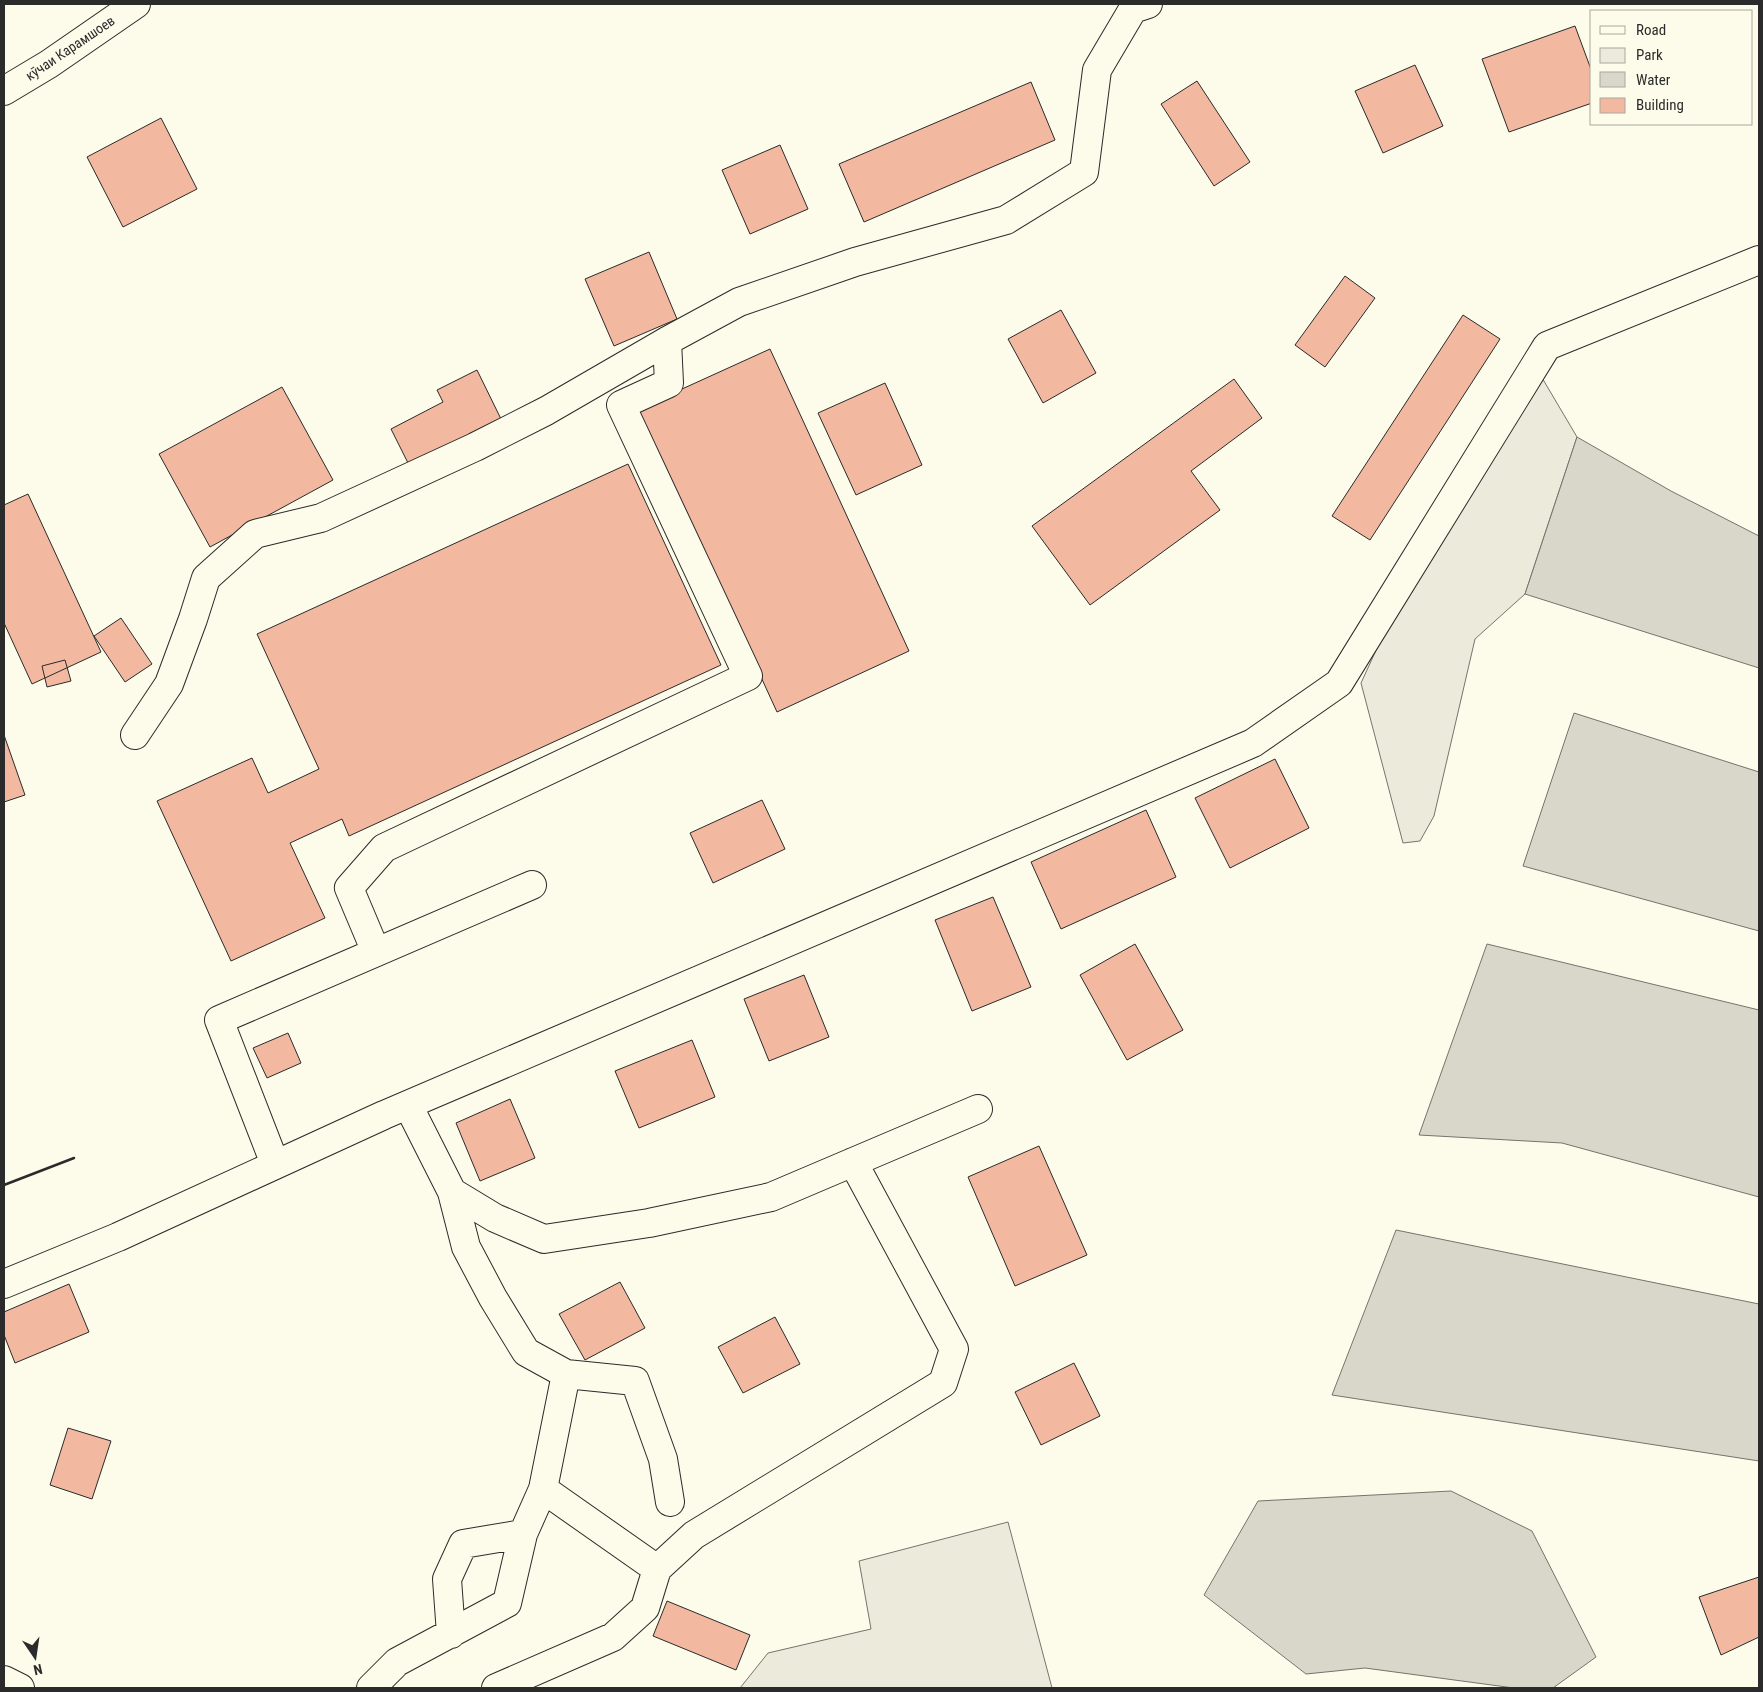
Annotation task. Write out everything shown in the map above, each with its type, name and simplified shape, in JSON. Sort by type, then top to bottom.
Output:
[{"type":"street","name":"кӯчаи Карамшоев","points":[[4,91],[49,64],[136,4]]},
{"type":"street","points":[[135,734],[169,684],[206,578],[254,534],[321,518],[475,447],[546,411],[739,302],[855,262],[1006,220],[1084,172],[1098,70],[1133,10],[1148,4]]},
{"type":"street","points":[[4,1284],[118,1237],[408,1105],[1253,743],[1339,684],[1546,346],[1759,260]]},
{"type":"street","points":[[376,952],[348,888],[384,848],[748,676],[621,405],[669,383],[667,341]]},
{"type":"street","points":[[275,1164],[219,1020],[532,884]]},
{"type":"street","points":[[408,1105],[452,1192],[466,1247],[492,1298],[526,1352],[566,1374],[635,1381],[663,1460],[670,1502]]},
{"type":"street","points":[[452,1192],[495,1218],[544,1239],[649,1223],[771,1197],[978,1109]]},
{"type":"street","points":[[496,1688],[613,1637],[645,1608],[657,1569],[694,1535],[944,1382],[954,1349],[853,1162]]},
{"type":"street","points":[[371,1688],[397,1662],[508,1603],[523,1534],[543,1488],[566,1374]]},
{"type":"street","points":[[543,1488],[657,1569]]},
{"type":"street","points":[[451,1634],[447,1580],[463,1544],[523,1534]]},
{"type":"street","points":[[4,1680],[20,1688]]},
{"type":"green space","points":[[1538,371],[1577,437],[1525,594],[1475,639],[1434,816],[1420,841],[1403,843],[1361,683],[1401,596]]},
{"type":"green space","points":[[1008,1522],[1052,1688],[740,1688],[768,1653],[871,1629],[859,1561]]},
{"type":"water","points":[[1577,437],[1671,491],[1759,536],[1759,668],[1525,594]]},
{"type":"water","points":[[1574,713],[1759,772],[1759,931],[1523,866]]},
{"type":"water","points":[[1487,944],[1759,1010],[1759,1197],[1562,1143],[1419,1135]]},
{"type":"water","points":[[1396,1230],[1759,1304],[1759,1461],[1332,1395]]},
{"type":"water","points":[[1451,1491],[1532,1531],[1596,1657],[1553,1688],[1514,1688],[1365,1668],[1306,1674],[1204,1595],[1258,1501]]},
{"type":"building","points":[[1575,26],[1590,67],[1590,104],[1509,132],[1482,59]]},
{"type":"building","points":[[1415,65],[1443,126],[1383,153],[1355,91]]},
{"type":"building","points":[[1197,81],[1250,162],[1214,186],[1161,104]]},
{"type":"building","points":[[1031,82],[1055,140],[864,222],[839,164]]},
{"type":"building","points":[[161,118],[197,189],[123,227],[87,157]]},
{"type":"building","points":[[780,145],[808,209],[750,234],[722,170]]},
{"type":"building","points":[[649,252],[677,319],[614,346],[585,279]]},
{"type":"building","points":[[1345,276],[1375,298],[1325,367],[1295,345]]},
{"type":"building","points":[[1061,310],[1096,373],[1043,403],[1008,339]]},
{"type":"building","points":[[1463,315],[1500,339],[1370,540],[1332,516]]},
{"type":"building","points":[[770,349],[909,651],[777,712],[638,409]]},
{"type":"building","points":[[477,370],[501,419],[409,465],[391,429],[443,402],[437,390]]},
{"type":"building","points":[[1234,379],[1262,418],[1191,471],[1220,510],[1090,605],[1032,526]]},
{"type":"building","points":[[885,383],[922,465],[856,495],[818,413]]},
{"type":"building","points":[[282,387],[333,480],[210,547],[159,454]]},
{"type":"building","points":[[628,464],[721,665],[349,836],[342,819],[290,843],[325,918],[231,961],[157,801],[252,758],[268,793],[319,769],[257,634]]},
{"type":"building","points":[[28,494],[101,652],[32,684],[4,623],[4,505]]},
{"type":"building","points":[[121,618],[152,664],[125,682],[94,636]]},
{"type":"building","points":[[65,660],[71,681],[47,687],[42,666]]},
{"type":"building","points":[[4,735],[25,795],[4,802]]},
{"type":"building","points":[[1275,759],[1309,828],[1230,868],[1195,798]]},
{"type":"building","points":[[762,800],[785,849],[713,883],[690,833]]},
{"type":"building","points":[[1146,810],[1176,877],[1061,929],[1031,862]]},
{"type":"building","points":[[993,897],[1031,987],[972,1011],[935,920]]},
{"type":"building","points":[[1135,944],[1183,1030],[1127,1060],[1080,975]]},
{"type":"building","points":[[804,975],[829,1037],[769,1061],[744,999]]},
{"type":"building","points":[[288,1033],[301,1063],[267,1078],[253,1048]]},
{"type":"building","points":[[692,1040],[715,1097],[639,1128],[615,1071]]},
{"type":"building","points":[[510,1099],[535,1158],[480,1181],[456,1123]]},
{"type":"building","points":[[1039,1146],[1087,1255],[1015,1286],[968,1177]]},
{"type":"building","points":[[620,1282],[645,1328],[585,1360],[559,1314]]},
{"type":"building","points":[[69,1284],[89,1332],[15,1363],[4,1335],[4,1312]]},
{"type":"building","points":[[775,1317],[800,1364],[743,1393],[718,1347]]},
{"type":"building","points":[[1074,1363],[1100,1416],[1041,1445],[1015,1392]]},
{"type":"building","points":[[68,1428],[111,1441],[92,1499],[50,1485]]},
{"type":"building","points":[[1759,1577],[1759,1637],[1721,1655],[1699,1597]]},
{"type":"building","points":[[667,1601],[750,1635],[736,1670],[653,1636]]},
{"type":"wall","points":[[4,1185],[74,1158]]}]
